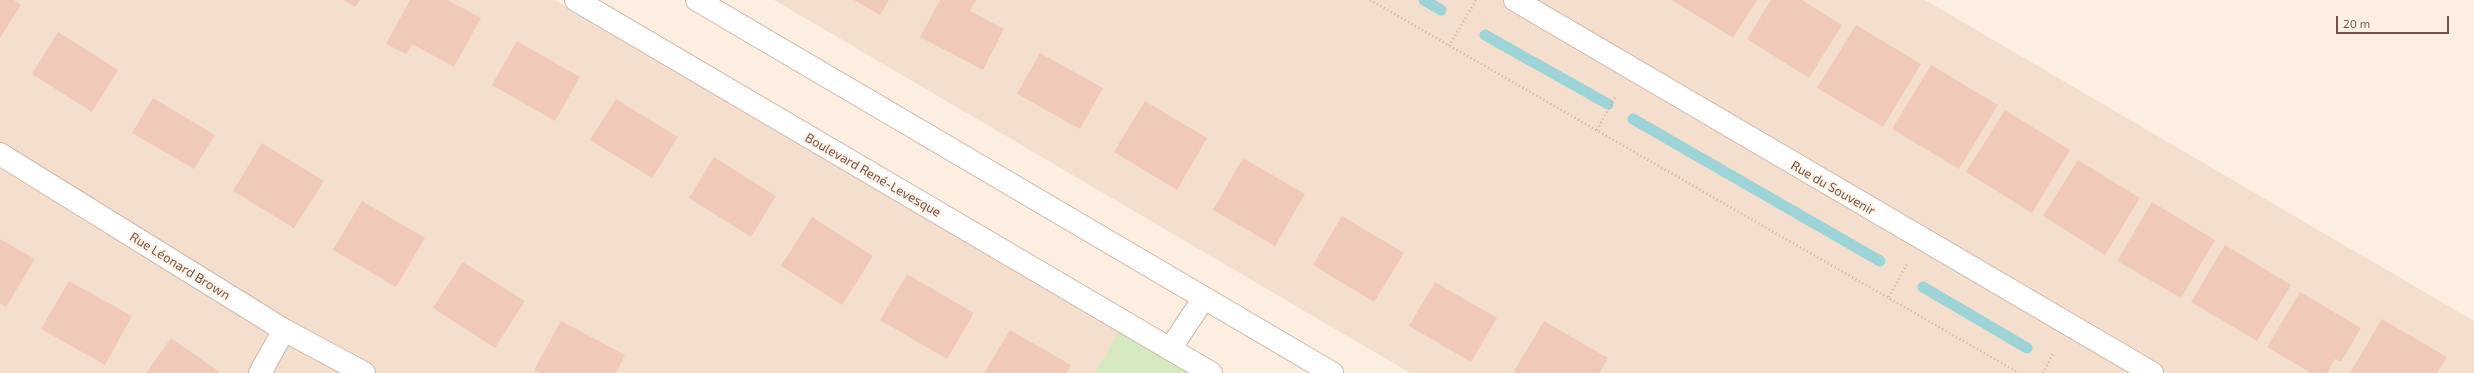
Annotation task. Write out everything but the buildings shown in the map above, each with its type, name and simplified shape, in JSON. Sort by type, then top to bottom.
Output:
[{"type":"street","name":"Boulevard René-Levesque","points":[[576,0],[1211,373]]},
{"type":"street","points":[[697,0],[1332,373]]},
{"type":"street","name":"Rue du Souvenir","points":[[1515,0],[2152,373]]},
{"type":"street","name":"Rue Léonard Brown","points":[[0,154],[284,330],[364,373]]},
{"type":"street","points":[[1170,349],[1204,298]]},
{"type":"street","points":[[260,373],[284,330]]},
{"type":"path","points":[[1370,0],[2019,373]]},
{"type":"path","points":[[1449,46],[1476,0]]},
{"type":"path","points":[[1597,130],[1631,69]]},
{"type":"path","points":[[1889,297],[1921,239]]},
{"type":"shaded area","points":[[0,0],[555,0],[1190,373],[0,373]]},
{"type":"shaded area","points":[[774,0],[1925,0],[2474,321],[2474,373],[1410,373]]},
{"type":"green space","points":[[1119,331],[1190,373],[1095,373]]},
{"type":"waterway","points":[[1424,0],[1441,10]]},
{"type":"waterway","points":[[1485,35],[1608,104]]},
{"type":"waterway","points":[[1633,119],[1880,261]]},
{"type":"waterway","points":[[1923,287],[2027,348]]}]
